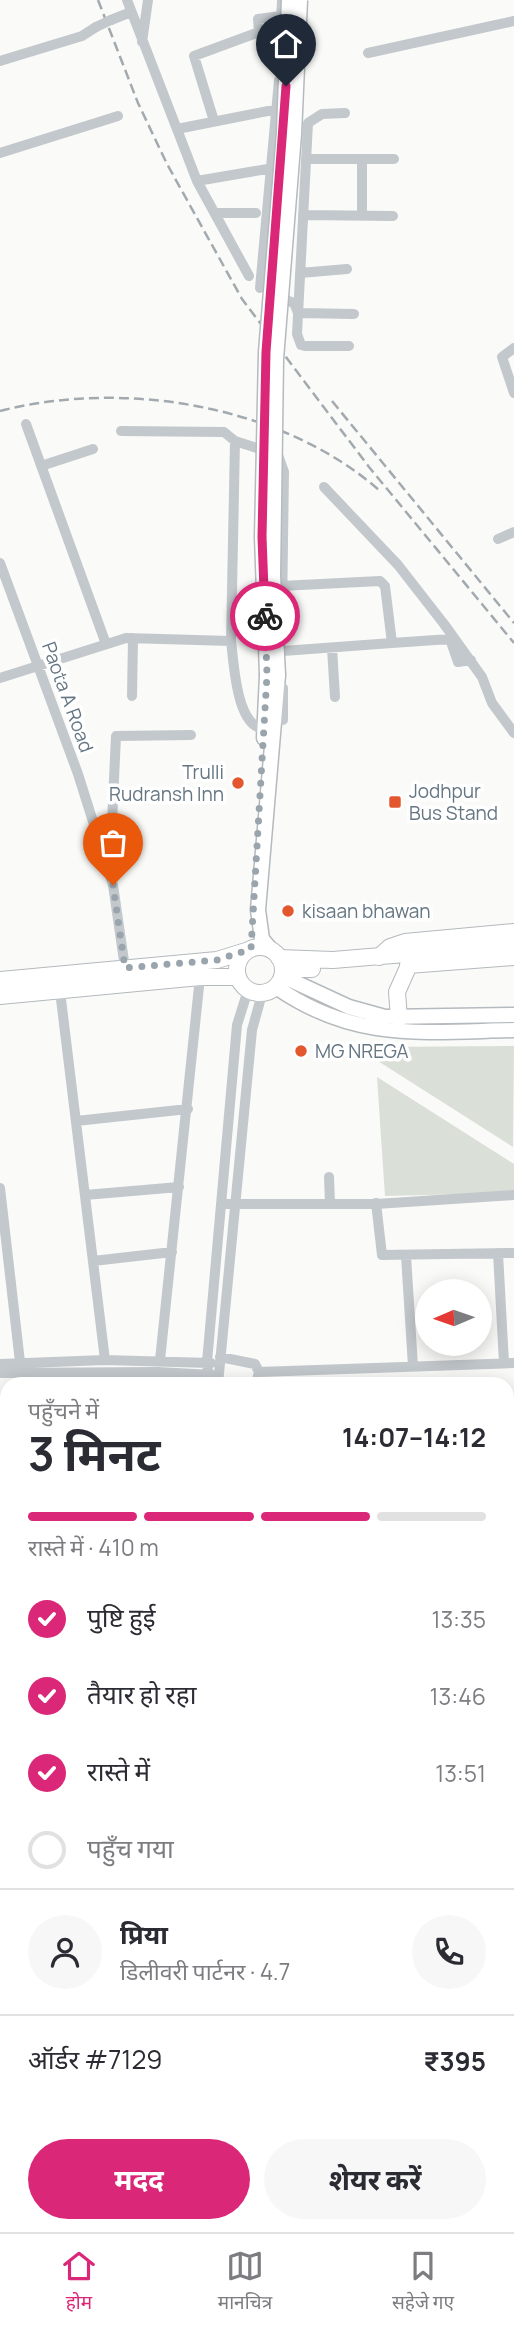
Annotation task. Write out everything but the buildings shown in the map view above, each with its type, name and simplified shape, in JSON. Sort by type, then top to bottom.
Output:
[{"type":"highway","points":[[379,957],[397,944],[514,932]]},
{"type":"highway","points":[[0,996],[200,977],[272,975],[409,965],[514,945]]},
{"type":"highway","points":[[0,980],[217,960],[249,950]]},
{"type":"highway","points":[[249,950],[272,975]]},
{"type":"highway","points":[[237,977],[238,963],[249,950]]},
{"type":"highway","points":[[272,975],[379,957],[514,957]]},
{"type":"highway","points":[[398,1018],[397,992],[409,965]]},
{"type":"main road","points":[[273,675],[262,537],[266,352],[284,133],[289,0]]},
{"type":"main road","points":[[300,0],[294,134],[280,298],[273,468],[274,725],[258,910],[262,939],[272,975],[321,1013],[354,1026],[397,1031],[514,1030]]},
{"type":"main road","points":[[249,950],[274,725]]},
{"type":"main road","points":[[272,975],[349,1007],[398,1018],[514,1015]]},
{"type":"street","points":[[127,0],[197,181],[249,276]]},
{"type":"street","points":[[142,42],[148,0]]},
{"type":"street","points":[[260,288],[278,109],[282,0]]},
{"type":"street","points":[[0,61],[82,36],[131,12]]},
{"type":"street","points":[[214,121],[194,57],[259,33],[257,19],[281,16]]},
{"type":"street","points":[[368,52],[514,21]]},
{"type":"street","points":[[177,129],[278,109]]},
{"type":"street","points":[[345,113],[312,118],[308,123],[297,334],[301,345],[349,346]]},
{"type":"street","points":[[0,153],[118,116]]},
{"type":"street","points":[[306,159],[394,159]]},
{"type":"street","points":[[362,159],[362,216]]},
{"type":"street","points":[[197,181],[273,168]]},
{"type":"street","points":[[216,213],[256,213]]},
{"type":"street","points":[[303,215],[393,216]]},
{"type":"street","points":[[300,273],[347,269]]},
{"type":"street","points":[[280,298],[294,303],[298,313]]},
{"type":"street","points":[[298,313],[354,314]]},
{"type":"street","points":[[514,348],[502,357],[514,393]]},
{"type":"street","points":[[26,424],[106,643]]},
{"type":"street","points":[[121,431],[217,431],[231,435],[235,441],[231,641],[237,686],[246,717],[251,723],[274,725],[283,651],[282,463],[278,455],[235,441]]},
{"type":"street","points":[[41,466],[93,449]]},
{"type":"street","points":[[324,487],[398,565],[471,660],[482,677],[492,703],[514,733]]},
{"type":"street","points":[[498,539],[514,532]]},
{"type":"street","name":"Paota A Road","points":[[0,563],[78,774],[109,872],[125,968]]},
{"type":"street","points":[[281,586],[383,582],[398,565]]},
{"type":"street","points":[[383,582],[392,643]]},
{"type":"street","points":[[0,678],[106,643],[133,638],[231,641]]},
{"type":"street","points":[[132,696],[133,638]]},
{"type":"street","points":[[283,651],[450,639],[458,662],[471,660]]},
{"type":"street","points":[[332,648],[335,697]]},
{"type":"street","points":[[109,872],[114,822],[116,736],[191,735]]},
{"type":"street","points":[[207,1377],[206,1362],[237,1025],[272,975]]},
{"type":"street","points":[[219,1370],[252,1030],[272,975]]},
{"type":"street","points":[[160,1360],[200,977]]},
{"type":"street","points":[[60,992],[105,1360]]},
{"type":"street","points":[[76,1121],[188,1109]]},
{"type":"street","points":[[329,1177],[330,1204]]},
{"type":"street","points":[[85,1195],[179,1187]]},
{"type":"street","points":[[0,1191],[6,1290],[20,1362]]},
{"type":"street","points":[[221,1204],[376,1203],[514,1195]]},
{"type":"street","points":[[376,1203],[380,1252],[385,1256],[514,1252]]},
{"type":"street","points":[[93,1261],[172,1252]]},
{"type":"street","points":[[260,1372],[509,1363],[498,1253]]},
{"type":"street","points":[[406,1256],[413,1366]]},
{"type":"street","points":[[0,1364],[160,1360],[206,1362],[219,1370]]},
{"type":"street","points":[[219,1370],[246,1360],[255,1364],[260,1372]]},
{"type":"street","points":[[0,1373],[158,1372],[193,1377]]},
{"type":"street","points":[[258,1377],[260,1372]]},
{"type":"shaded area","points":[[514,1046],[513,1147],[370,1056],[368,1047]]},
{"type":"shaded area","points":[[377,1077],[514,1164],[514,1193],[385,1196]]},
{"type":"railway","points":[[98,0],[138,103],[167,164],[242,299],[369,467],[514,643]]},
{"type":"railway","points":[[0,411],[48,402],[98,398],[149,400],[200,407],[250,419],[297,438],[341,462],[380,491]]},
{"type":"railway","points":[[332,401],[514,623]]},
{"type":"way so far","points":[[113,885],[125,968],[217,960],[251,949],[267,675],[265,616]]},
{"type":"place","name":"Trulli Rudransh Inn","points":[[238,783]]},
{"type":"place","name":"Jodhpur Bus Stand","points":[[395,802]]},
{"type":"place","name":"kisaan bhawan","points":[[288,911]]},
{"type":"place","name":"MG NREGA","points":[[301,1051]]},
{"type":"route","points":[[265,616],[262,537],[266,352],[286,86]]}]
